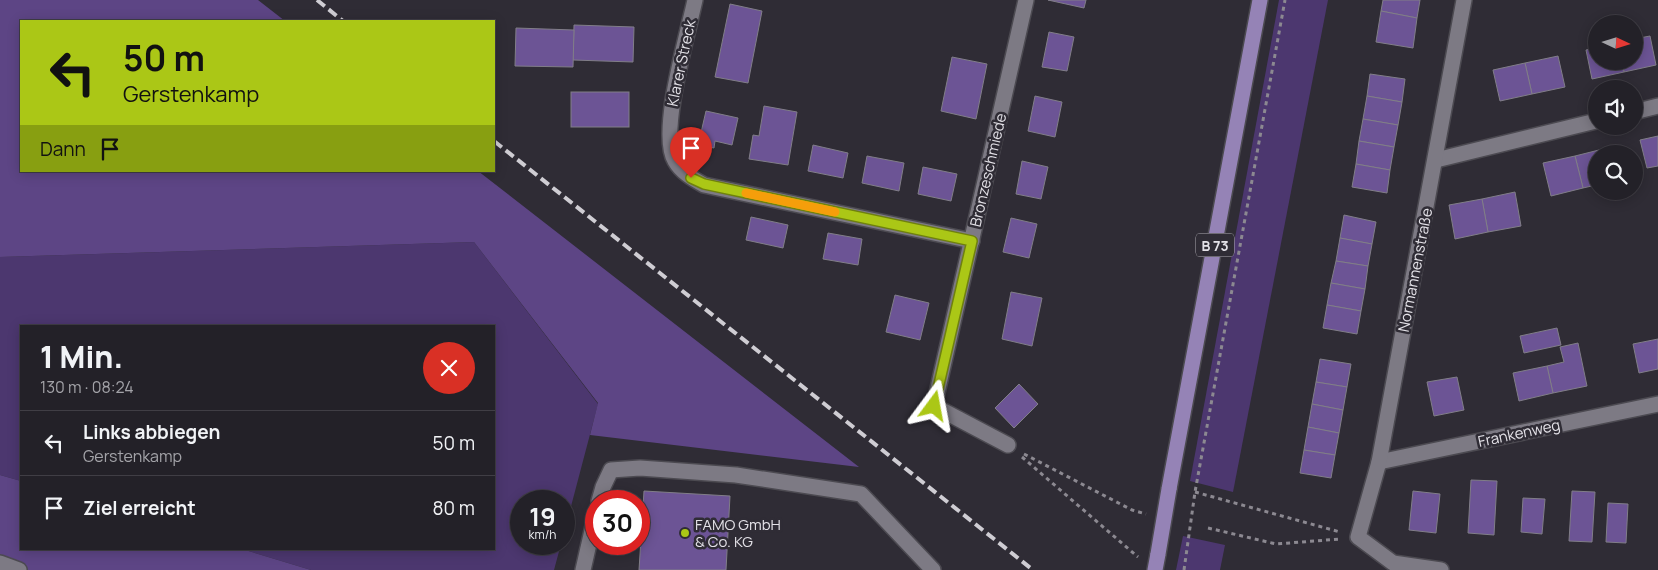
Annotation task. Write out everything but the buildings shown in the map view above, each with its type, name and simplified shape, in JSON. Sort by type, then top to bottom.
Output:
[{"type":"main road","name":"B 73","points":[[1154,570],[1260,0]]},
{"type":"street","name":"Klarer Streck","points":[[695,0],[670,114],[670,141],[674,161],[691,178],[704,184],[972,241]]},
{"type":"street","name":"Bronzeschmiede","points":[[1008,446],[934,406],[1026,0]]},
{"type":"street","name":"Normannenstraße","points":[[1358,537],[1379,462],[1464,0]]},
{"type":"street","points":[[1643,110],[1658,106]]},
{"type":"street","points":[[1436,160],[1588,123]]},
{"type":"street","name":"Frankenweg","points":[[1379,462],[1658,404]]},
{"type":"street","points":[[602,490],[611,470],[640,468],[736,475],[861,494],[933,570]]},
{"type":"street","points":[[1358,537],[1393,563],[1441,570]]},
{"type":"street","points":[[583,570],[586,555]]},
{"type":"street","points":[[0,563],[19,570]]},
{"type":"path","points":[[1184,570],[1196,492],[1285,0]]},
{"type":"path","points":[[1008,446],[1132,510],[1149,514]]},
{"type":"path","points":[[1008,446],[1140,558]]},
{"type":"path","points":[[1196,492],[1358,537]]},
{"type":"path","points":[[1208,528],[1276,544],[1358,537]]},
{"type":"shaded area","points":[[0,0],[258,0],[284,20],[20,20],[20,172],[479,172],[859,467],[590,435],[598,403],[474,242],[0,257]]},
{"type":"shaded area","points":[[1279,0],[1328,0],[1233,492],[1190,481]]},
{"type":"shaded area","points":[[474,242],[598,404],[575,491],[510,490],[510,555],[558,555],[554,570],[311,570],[245,550],[495,550],[495,325],[20,325],[20,481],[0,475],[0,257]]},
{"type":"shaded area","points":[[0,475],[20,481],[20,550],[245,550],[311,570],[0,570]]},
{"type":"shaded area","points":[[1183,536],[1225,545],[1220,570],[1176,570]]},
{"type":"railway","points":[[317,0],[342,20]]},
{"type":"railway","points":[[495,142],[1033,570]]},
{"type":"slow traffic","points":[[746,193],[835,212]]},
{"type":"place","name":"FAMO GmbH & Co. KG","points":[[685,533]]},
{"type":"route","points":[[691,178],[704,184],[972,241],[934,406]]}]
